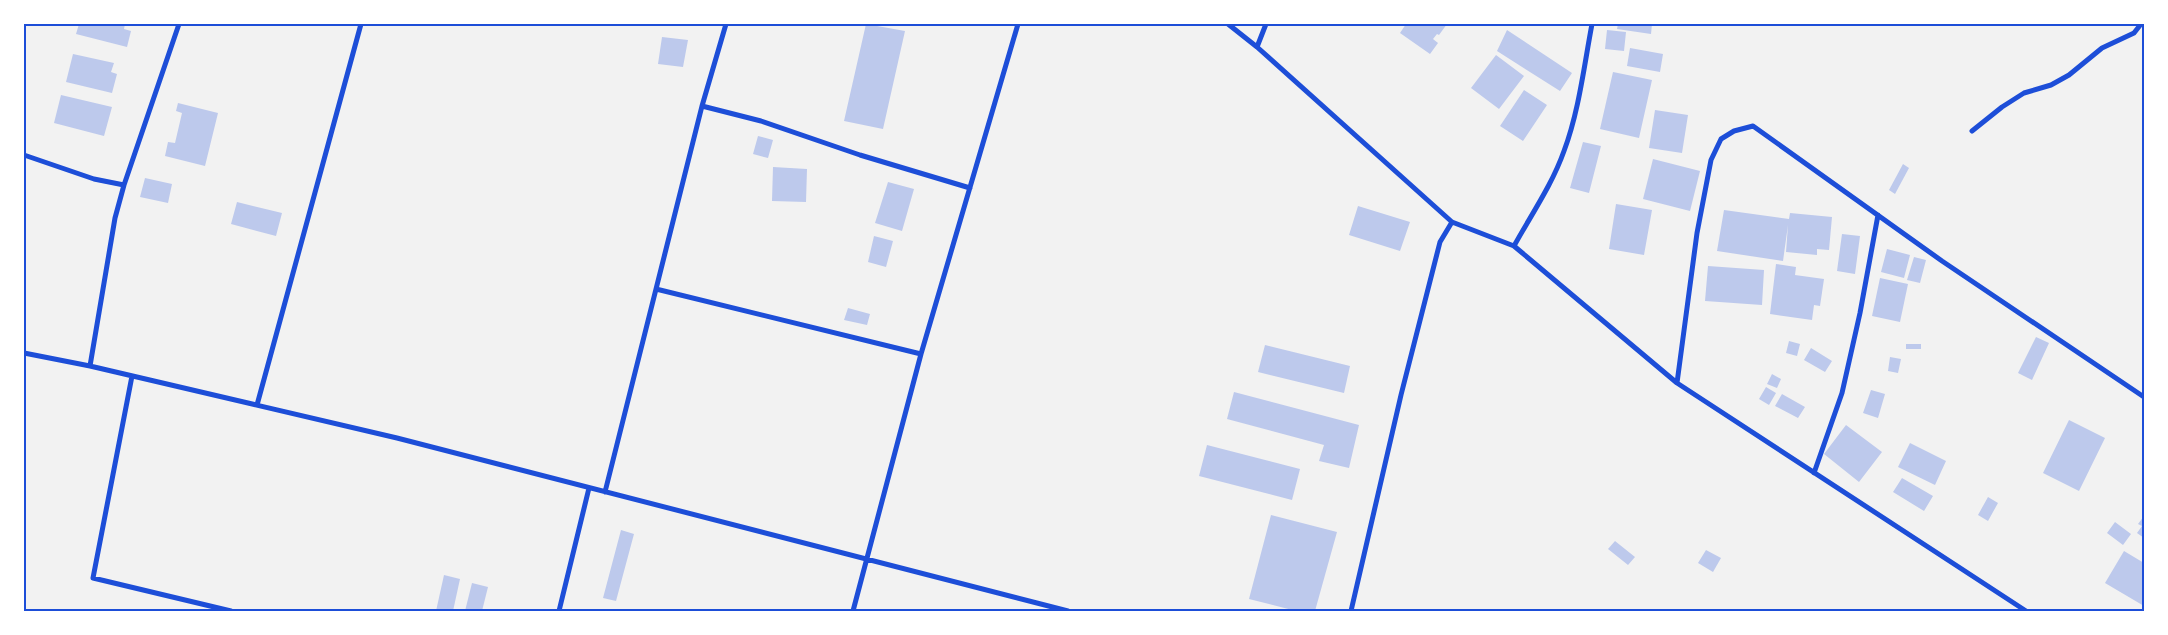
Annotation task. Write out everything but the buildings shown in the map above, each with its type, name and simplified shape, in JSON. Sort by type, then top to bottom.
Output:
[{"type":"street","points":[[90,366],[115,218],[124,185],[179,24]]},
{"type":"street","points":[[256,406],[361,24]]},
{"type":"street","points":[[605,492],[702,106],[726,24]]},
{"type":"street","points":[[854,611],[921,354],[1018,24]]},
{"type":"street","points":[[1228,24],[1257,47],[1452,222],[1514,246],[1677,382],[2026,611]]},
{"type":"street","points":[[1257,47],[1266,24]]},
{"type":"street","points":[[1514,246],[1549,186],[1564,151],[1577,107],[1592,24]]},
{"type":"street","points":[[1972,131],[2002,107],[2024,94],[2051,85],[2069,75],[2102,48],[2134,33],[2141,24]]},
{"type":"street","points":[[702,106],[761,121],[860,155],[970,188]]},
{"type":"street","points":[[1677,382],[1697,233],[1711,160],[1721,139],[1734,131],[1753,126],[1878,216],[2144,397]]},
{"type":"street","points":[[24,155],[94,180],[124,185]]},
{"type":"street","points":[[1814,473],[1842,393],[1860,313],[1878,216]]},
{"type":"street","points":[[1351,611],[1401,395],[1440,242],[1452,222]]},
{"type":"street","points":[[656,289],[921,354]]},
{"type":"street","points":[[24,353],[90,366],[406,441],[1068,611]]},
{"type":"street","points":[[132,376],[93,578],[231,611]]},
{"type":"street","points":[[559,611],[589,488]]}]
